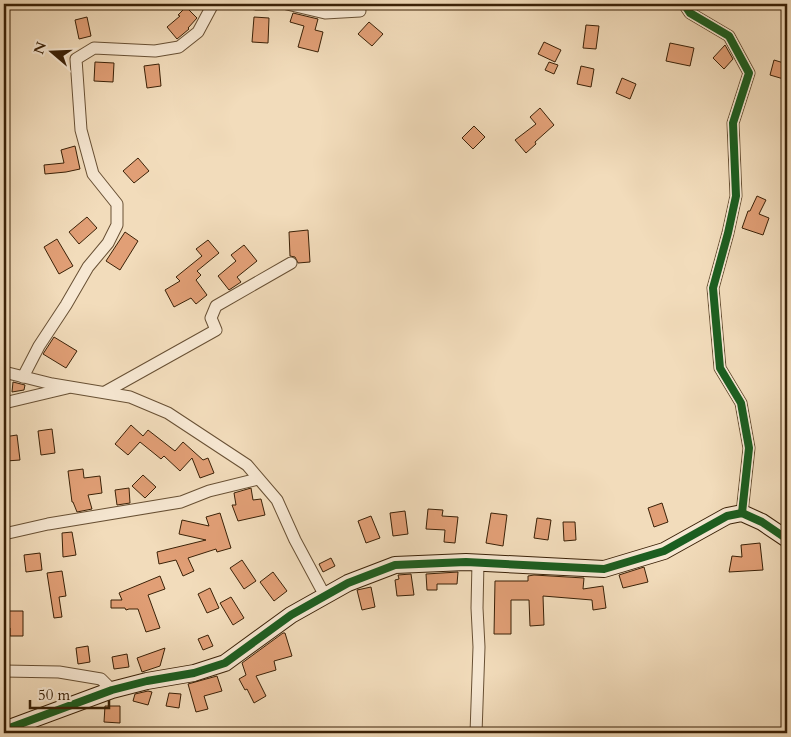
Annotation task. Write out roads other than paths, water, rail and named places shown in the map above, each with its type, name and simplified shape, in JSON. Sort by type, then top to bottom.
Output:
[{"type":"street","points":[[256,4],[267,4]]},
{"type":"street","points":[[287,4],[325,13],[360,11]]},
{"type":"street","points":[[684,4],[690,13],[729,36],[749,73],[733,123],[736,196],[713,288],[720,368],[741,403],[749,448],[742,513]]},
{"type":"street","points":[[24,378],[39,346],[88,268],[108,243],[117,225],[117,204],[93,174],[82,130],[76,59],[94,48],[155,51],[179,46],[198,32],[215,5]]},
{"type":"street","points":[[105,392],[216,330],[211,318],[216,306],[291,263]]},
{"type":"street","points":[[4,372],[24,378],[130,397],[168,413],[247,466],[277,500],[294,540],[325,596]]},
{"type":"street","points":[[4,403],[74,387]]},
{"type":"street","points":[[4,534],[48,524],[181,502],[209,491],[258,478]]},
{"type":"street","points":[[4,730],[112,690],[194,672],[225,663],[291,615],[348,583],[395,565],[478,562],[604,569],[664,551],[727,516],[742,513],[762,522],[787,539]]},
{"type":"street","points":[[476,733],[479,647],[477,608],[478,562]]},
{"type":"street","points":[[4,671],[59,672],[101,679],[112,690]]}]
